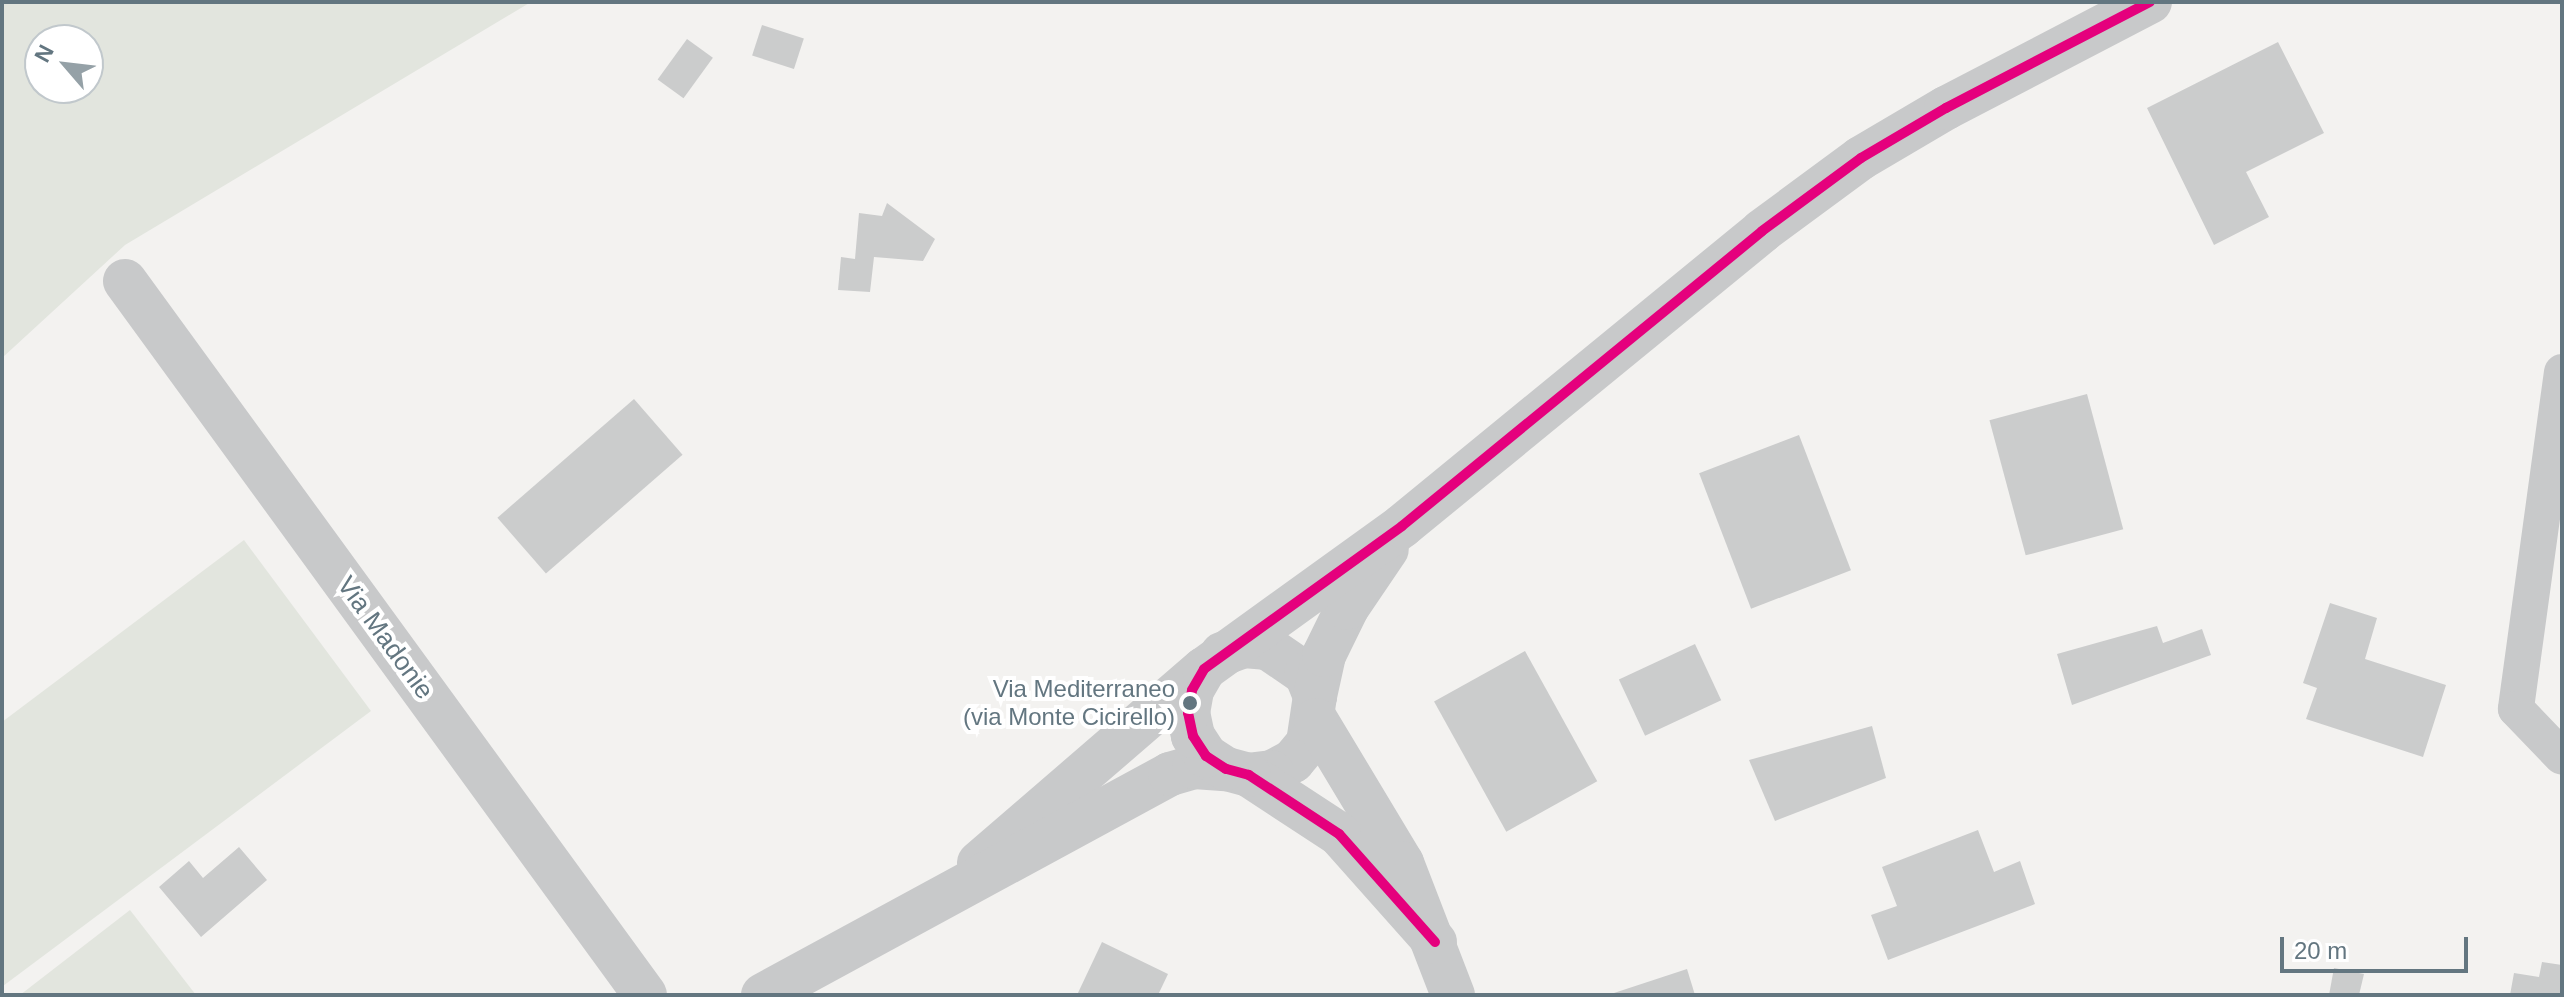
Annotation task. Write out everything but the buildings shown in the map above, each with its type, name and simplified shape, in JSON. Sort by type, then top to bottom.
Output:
[{"type":"street","points":[[938,899],[1213,661],[1402,526],[1762,231],[1861,158],[1946,108],[2150,2]]},
{"type":"street","name":"Via Madonie","points":[[125,281],[645,995]]},
{"type":"street","points":[[763,995],[938,899],[1050,844],[1170,774],[1194,767],[1272,772],[1293,761],[1308,743],[1324,655],[1347,608],[1402,526]]},
{"type":"street","points":[[1435,942],[1339,834],[1206,756],[1193,736],[1188,713],[1192,690],[1213,661],[1244,646],[1268,648],[1306,674],[1316,708],[1402,863],[1435,942],[1453,995]]},
{"type":"lane","points":[[2562,372],[2516,709],[2562,757]]},
{"type":"shaded area","points":[[2,2],[531,2],[125,245],[2,358]]},
{"type":"shaded area","points":[[244,540],[371,711],[3,986],[2,722]]},
{"type":"shaded area","points":[[130,910],[196,995],[20,995]]},
{"type":"transit line","points":[[1435,942],[1339,834],[1249,775],[1226,769],[1206,756],[1193,736],[1188,713],[1192,690],[1204,669],[1402,526],[1762,231],[1861,158],[1946,108],[2150,2]]},
{"type":"place","name":"Via Mediterraneo (via Monte Cicirello)","points":[[1190,703]]}]
